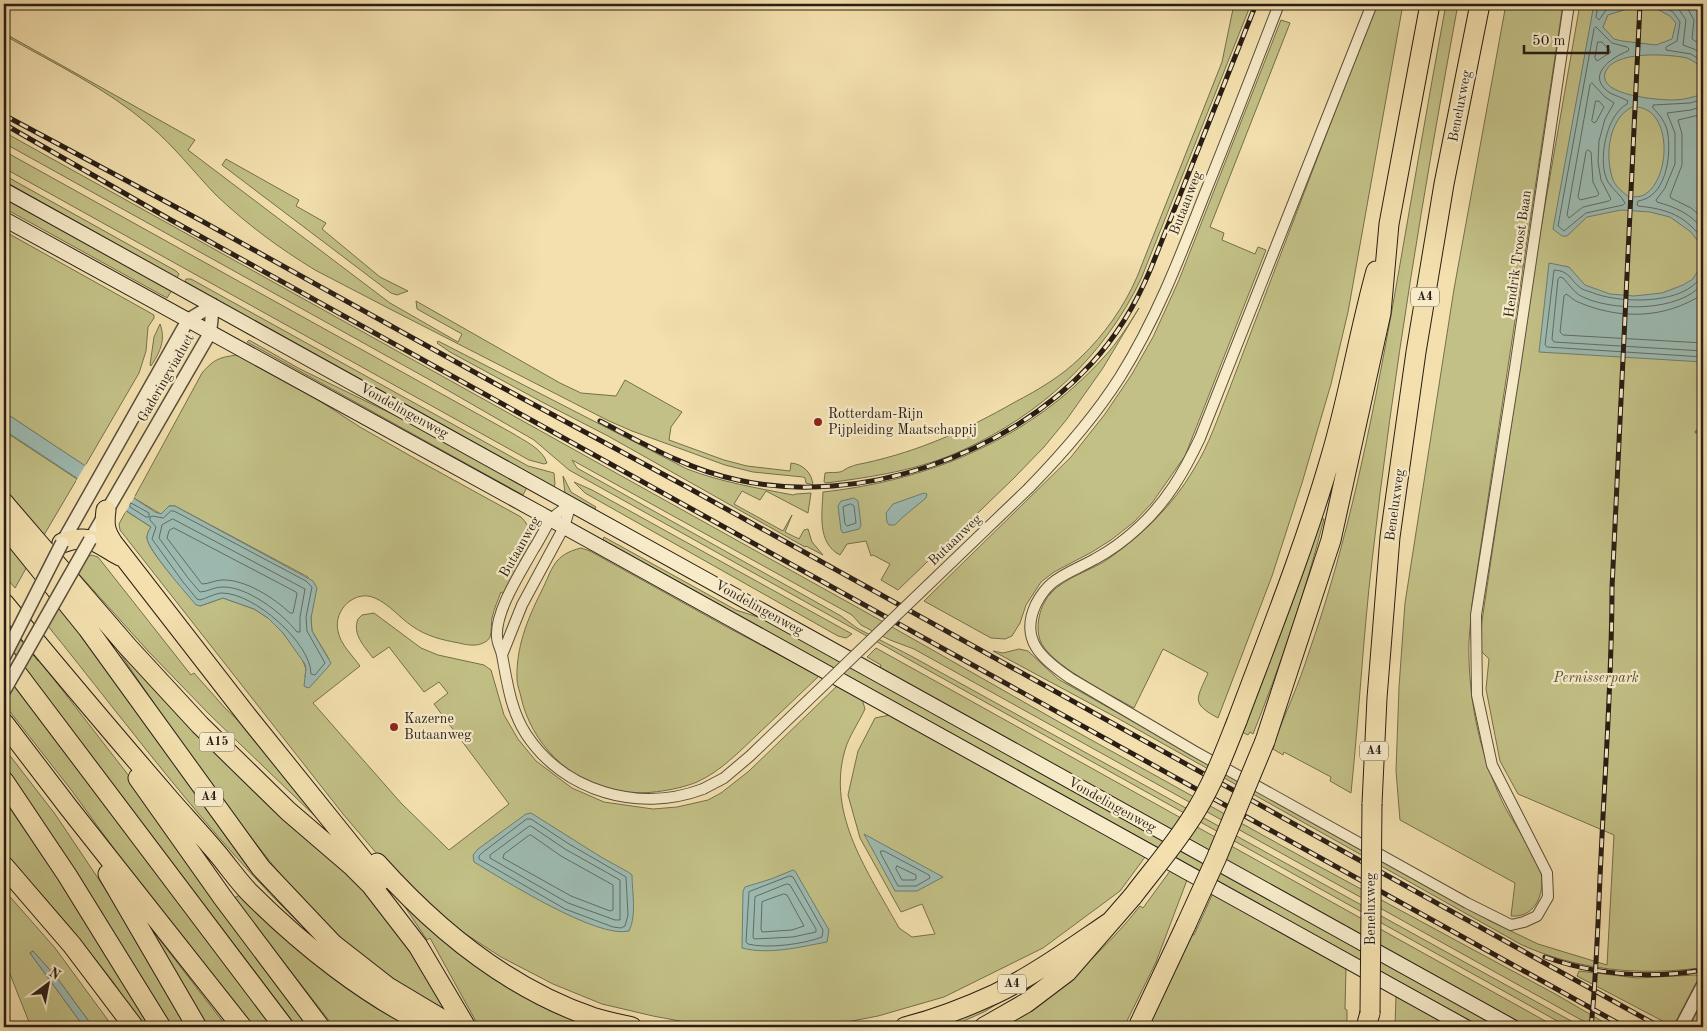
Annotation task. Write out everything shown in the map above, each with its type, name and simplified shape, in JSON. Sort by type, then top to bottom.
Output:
[{"type":"highway","name":"A4","points":[[984,1027],[1026,1003],[1067,972],[1133,896],[1180,836],[1216,772],[1305,539],[1345,408],[1366,307],[1389,224],[1430,4]]},
{"type":"highway","name":"Beneluxweg","points":[[1369,1022],[1372,804],[1385,593],[1393,518],[1416,352],[1442,193],[1480,4]]},
{"type":"highway","name":"A4","points":[[1138,1027],[1224,842],[1265,741],[1331,540],[1381,313],[1389,224]]},
{"type":"highway","name":"A15","points":[[4,503],[128,647],[200,725],[288,811],[352,866],[387,904],[413,938]]},
{"type":"highway","points":[[106,510],[106,532],[207,663],[293,772],[417,905],[452,936],[492,965],[538,994],[592,1017],[632,1027]]},
{"type":"highway","name":"A4","points":[[4,525],[88,629],[261,868],[333,944],[388,988],[455,1027]]},
{"type":"highway","points":[[62,543],[83,538],[126,559]]},
{"type":"highway","points":[[4,603],[76,692],[223,898],[320,1027]]},
{"type":"highway","points":[[4,656],[284,1027]]},
{"type":"highway","name":"A4","points":[[76,692],[214,849],[249,892],[328,962],[364,988],[416,1020],[432,1027]]},
{"type":"highway","points":[[4,723],[242,1027]]},
{"type":"highway","name":"A15","points":[[293,772],[383,885],[466,1027]]},
{"type":"highway","points":[[5,783],[67,875],[161,1027]]},
{"type":"highway","points":[[69,808],[197,1027]]},
{"type":"highway","points":[[4,866],[72,945],[134,1027]]},
{"type":"highway","name":"A4","points":[[905,1027],[954,1011],[996,994],[1039,969],[1110,922]]},
{"type":"main road","name":"Vondelingenweg","points":[[4,190],[1513,1027]]},
{"type":"main road","name":"Vondelingenweg","points":[[4,219],[1466,1027]]},
{"type":"street","name":"Butaanweg","points":[[571,504],[551,520],[507,597],[497,636],[510,699],[525,733],[546,759],[577,782],[609,795],[637,800],[674,798],[703,789],[724,778],[743,763],[1029,488],[1068,448],[1098,409],[1121,376],[1152,322],[1182,252],[1279,4]]},
{"type":"street","name":"Hendrik Troost Baan","points":[[1370,6],[1200,438],[1188,464],[1172,490],[1138,528],[1107,552],[1053,582],[1045,589],[1031,618],[1030,634],[1038,652],[1056,669],[1194,751],[1467,903],[1511,925],[1537,916],[1548,897],[1547,873],[1492,765],[1477,695],[1476,615],[1569,4]]},
{"type":"street","name":"Gaderingviaduct","points":[[4,656],[62,543],[188,320],[213,305]]},
{"type":"street","name":"Gaderingviaduct","points":[[4,692],[106,510],[210,333],[213,305]]},
{"type":"street","name":"Butaanweg","points":[[502,655],[522,605],[564,527],[571,504]]},
{"type":"street","points":[[1681,1027],[1703,985]]},
{"type":"green space","points":[[1234,4],[1251,4],[1141,279],[1126,308],[1089,358],[1044,401],[991,436],[963,450],[930,463],[896,472],[843,481],[824,482],[825,473],[840,472],[853,466],[924,446],[979,422],[1032,393],[1058,376],[1074,364],[1098,339],[1120,310],[1137,277],[1222,62]]},
{"type":"green space","points":[[1376,4],[1403,4],[1348,312],[1331,384],[1272,576],[1218,718],[1203,708],[1198,700],[1208,673],[1163,649],[1134,708],[1067,669],[1045,649],[1040,640],[1038,628],[1041,610],[1046,599],[1056,588],[1111,557],[1146,528],[1177,495],[1199,460],[1229,390]]},
{"type":"green space","points":[[1446,4],[1458,4],[1421,212],[1380,491],[1351,793],[1330,781],[1331,777],[1284,752],[1283,755],[1273,749],[1273,745],[1301,676],[1323,610],[1347,525],[1384,353]]},
{"type":"green space","points":[[1506,4],[1563,4],[1472,604],[1469,638],[1470,676],[1474,713],[1488,767],[1506,809],[1536,860],[1542,878],[1541,893],[1535,905],[1531,910],[1519,916],[1511,916],[1515,883],[1400,820],[1396,771],[1405,603],[1454,289]]},
{"type":"green space","name":"Pernisserpark","points":[[1580,4],[1703,4],[1703,962],[1699,968],[1653,971],[1609,969],[1565,960],[1522,945],[1119,719],[993,651],[1003,653],[1019,649],[1028,651],[1058,679],[1490,921],[1538,944],[1607,965],[1614,835],[1518,794],[1500,761],[1486,689],[1489,659],[1480,650],[1482,621],[1536,257]]},
{"type":"green space","points":[[1281,20],[1290,23],[1210,227],[1224,233],[1222,240],[1255,254],[1258,247],[1266,250],[1185,456],[1152,503],[1134,522],[1111,540],[1054,572],[1041,582],[1026,605],[1020,623],[1012,636],[1005,639],[991,638],[924,601],[1071,457],[1105,414],[1132,374],[1153,337],[1179,280]]},
{"type":"green space","points":[[4,33],[195,140],[188,150],[390,303],[458,342],[462,334],[417,309],[416,301],[581,393],[616,396],[625,380],[682,412],[671,427],[669,440],[724,460],[747,466],[790,471],[791,463],[795,464],[803,467],[809,473],[813,485],[806,483],[803,477],[753,472],[725,465],[632,431],[315,270],[275,244],[238,215],[215,194],[167,141],[115,99],[4,35]]},
{"type":"green space","points":[[4,132],[871,615],[1059,722],[1612,1027],[1594,1027],[914,649],[890,640],[861,625],[852,615],[572,460],[577,468],[841,616],[857,628],[911,656],[1582,1027],[1568,1027],[569,470],[534,440],[430,380],[4,143]]},
{"type":"green space","points":[[4,151],[512,433],[537,449],[547,463],[529,460],[4,168]]},
{"type":"green space","points":[[226,159],[299,200],[296,206],[326,223],[322,229],[380,277],[408,291],[397,295],[391,293],[222,165]]},
{"type":"green space","points":[[4,175],[176,271],[179,274],[177,278],[4,181]]},
{"type":"green space","points":[[4,197],[172,290],[167,298],[4,208]]},
{"type":"green space","points":[[4,231],[154,315],[148,327],[146,351],[139,373],[85,466],[4,412]]},
{"type":"green space","points":[[186,279],[191,279],[528,466],[554,473],[554,487],[186,282]]},
{"type":"green space","points":[[1139,308],[1103,368],[1067,419],[1044,447],[898,590],[881,580],[890,564],[873,555],[871,556],[866,541],[847,544],[840,555],[833,550],[824,536],[822,527],[823,492],[863,486],[940,466],[976,451],[1011,433],[1044,411],[1075,386],[1109,351]]},
{"type":"green space","points":[[160,324],[162,330],[161,346],[151,366],[154,337]]},
{"type":"green space","points":[[249,340],[300,369],[423,429],[527,487],[523,495],[247,342]]},
{"type":"green space","points":[[438,341],[687,469],[726,481],[766,490],[793,495],[811,493],[808,513],[766,491],[760,500],[742,491],[734,504],[783,531],[792,515],[785,532],[799,539],[804,530],[808,529],[812,542],[823,555],[805,547],[608,436],[450,352],[437,343]]},
{"type":"green space","points":[[238,355],[306,392],[360,427],[421,462],[521,517],[529,529],[530,539],[527,550],[504,594],[501,592],[492,618],[490,637],[486,641],[479,645],[469,645],[434,637],[412,626],[390,607],[375,598],[360,596],[347,603],[342,609],[337,623],[341,641],[360,666],[313,703],[401,803],[449,850],[509,804],[434,704],[448,693],[439,682],[424,692],[389,647],[373,658],[358,635],[358,619],[362,615],[374,613],[421,648],[438,655],[484,665],[491,670],[504,715],[518,739],[536,761],[572,788],[604,802],[653,809],[677,807],[708,800],[721,793],[749,771],[838,685],[862,699],[865,709],[845,750],[841,774],[841,798],[846,820],[864,865],[899,928],[912,937],[935,934],[922,904],[901,912],[860,838],[848,795],[858,751],[875,718],[890,715],[1145,857],[1120,891],[1043,948],[944,997],[878,1016],[826,1026],[712,1027],[653,1016],[602,1004],[553,984],[501,957],[461,931],[395,875],[343,814],[120,530],[119,524],[126,511],[151,527],[147,538],[149,545],[170,573],[200,606],[223,598],[254,609],[268,618],[301,656],[306,669],[305,677],[329,659],[312,631],[308,577],[175,506],[169,506],[161,514],[134,498],[202,373],[218,360]]},
{"type":"green space","points":[[4,431],[77,479],[44,535],[4,487]]},
{"type":"green space","points":[[563,476],[571,492],[596,507],[595,509],[565,493]]},
{"type":"green space","points":[[574,482],[592,490],[852,634],[846,638],[838,636],[585,493]]},
{"type":"green space","points":[[1320,518],[1324,519],[1292,628],[1253,734],[1250,732],[1248,735],[1242,732]]},
{"type":"green space","points":[[4,533],[29,563],[15,588],[4,575]]},
{"type":"green space","points":[[604,537],[736,610],[764,619],[1500,1027],[1481,1027],[603,540]]},
{"type":"green space","points":[[581,548],[590,551],[819,676],[730,761],[697,782],[667,790],[634,793],[615,791],[582,779],[554,758],[533,730],[526,714],[517,679],[518,656],[523,634],[552,569],[565,554]]},
{"type":"green space","points":[[92,555],[98,557],[191,675],[194,673],[225,708],[246,728],[320,821],[210,715],[148,651],[78,573],[86,557]]},
{"type":"green space","points":[[61,603],[305,929],[270,894],[204,820],[48,626]]},
{"type":"green space","points":[[4,619],[39,660],[129,776],[314,1027],[297,1027],[4,642]]},
{"type":"green space","points":[[102,627],[275,804],[390,916],[451,1016],[417,995],[351,947],[312,910],[236,819]]},
{"type":"green space","points":[[876,648],[1556,1027],[1528,1027],[880,668],[881,665],[867,657]]},
{"type":"green space","points":[[4,672],[107,804],[273,1027],[248,1027],[160,912],[72,791],[4,704]]},
{"type":"green space","points":[[4,748],[55,814],[120,911],[186,1027],[143,1027],[114,983],[70,927],[4,851]]},
{"type":"green space","points":[[1170,871],[1187,880],[1156,962],[1124,1027],[998,1027],[1051,993],[1075,974],[1120,930],[1140,906],[1143,908]]},
{"type":"green space","points":[[389,883],[423,918],[609,1027],[479,1027],[430,938],[427,940]]},
{"type":"green space","points":[[4,890],[55,948],[113,1027],[93,1027],[57,978],[33,951],[30,953],[84,1027],[31,1027],[4,959]]},
{"type":"green space","points":[[1213,893],[1346,967],[1345,1009],[1347,1010],[1347,1027],[1148,1027],[1191,934],[1194,935]]},
{"type":"green space","points":[[240,895],[414,1027],[334,1027],[234,898]]},
{"type":"green space","points":[[139,913],[227,1027],[202,1027]]},
{"type":"green space","points":[[1579,971],[1637,978],[1696,975],[1703,981],[1703,1027],[1674,1027],[1577,976]]},
{"type":"green space","points":[[1020,990],[984,1012],[950,1027],[921,1027]]},
{"type":"green space","points":[[1396,995],[1453,1027],[1395,1027]]},
{"type":"water","points":[[1594,4],[1703,4],[1703,68],[1687,58],[1668,55],[1642,55],[1618,60],[1605,73],[1605,81],[1620,92],[1644,98],[1673,100],[1703,94],[1703,362],[1539,352],[1549,263],[1569,267],[1585,285],[1610,294],[1634,296],[1662,293],[1683,285],[1693,279],[1700,267],[1700,244],[1691,232],[1670,217],[1650,212],[1621,210],[1587,217],[1567,236],[1562,236],[1553,229]],"holes":[[[1655,8],[1670,16],[1676,23],[1672,39],[1656,45],[1622,41],[1614,39],[1603,27],[1608,15],[1627,9]],[[1632,107],[1645,109],[1655,117],[1661,129],[1664,144],[1660,174],[1653,187],[1639,197],[1629,197],[1619,188],[1613,180],[1609,158],[1609,147],[1614,128],[1624,112]]]},
{"type":"water","points":[[4,412],[155,512],[161,514],[169,506],[175,506],[313,581],[317,588],[311,618],[312,631],[331,663],[328,667],[309,688],[306,687],[304,686],[305,664],[283,633],[268,618],[254,609],[223,598],[200,606],[196,605],[168,572],[149,544],[147,536],[151,527],[4,430]]},
{"type":"water","points":[[924,493],[927,494],[926,498],[895,525],[889,525],[886,513],[893,504]]},
{"type":"water","points":[[854,498],[858,501],[861,525],[859,529],[843,533],[838,506],[841,501]]},
{"type":"water","points":[[531,813],[632,875],[633,918],[629,931],[614,931],[574,917],[528,894],[474,862],[473,855],[478,849],[526,814]]},
{"type":"water","points":[[864,834],[943,877],[917,891],[895,891]]},
{"type":"water","points":[[793,870],[829,930],[827,942],[763,951],[742,948],[743,891],[745,887]]},
{"type":"water","points":[[33,951],[57,978],[93,1027],[84,1027],[30,953]]},
{"type":"pier","points":[[86,464],[135,496],[125,513],[76,481]]},
{"type":"waterway","points":[[1696,432],[1698,430],[1703,433]]},
{"type":"railway","points":[[600,421],[633,439],[702,470],[738,480],[785,487],[833,486],[881,479],[929,466],[975,448],[1018,424],[1057,396],[1091,364],[1117,331],[1132,307],[1151,268],[1256,4]]},
{"type":"railway","points":[[1591,1027],[1608,723],[1612,588],[1640,4]]},
{"type":"railway","points":[[4,115],[200,220],[494,383],[685,486],[1660,1027]]},
{"type":"railway","points":[[4,124],[171,220],[1625,1027]]},
{"type":"railway","points":[[1545,957],[1584,968],[1623,974],[1643,975],[1703,970]]},
{"type":"place","name":"Rotterdam-Rijn Pijpleiding Maatschappij","points":[[818,422]]},
{"type":"place","name":"Kazerne Butaanweg","points":[[394,727]]}]
